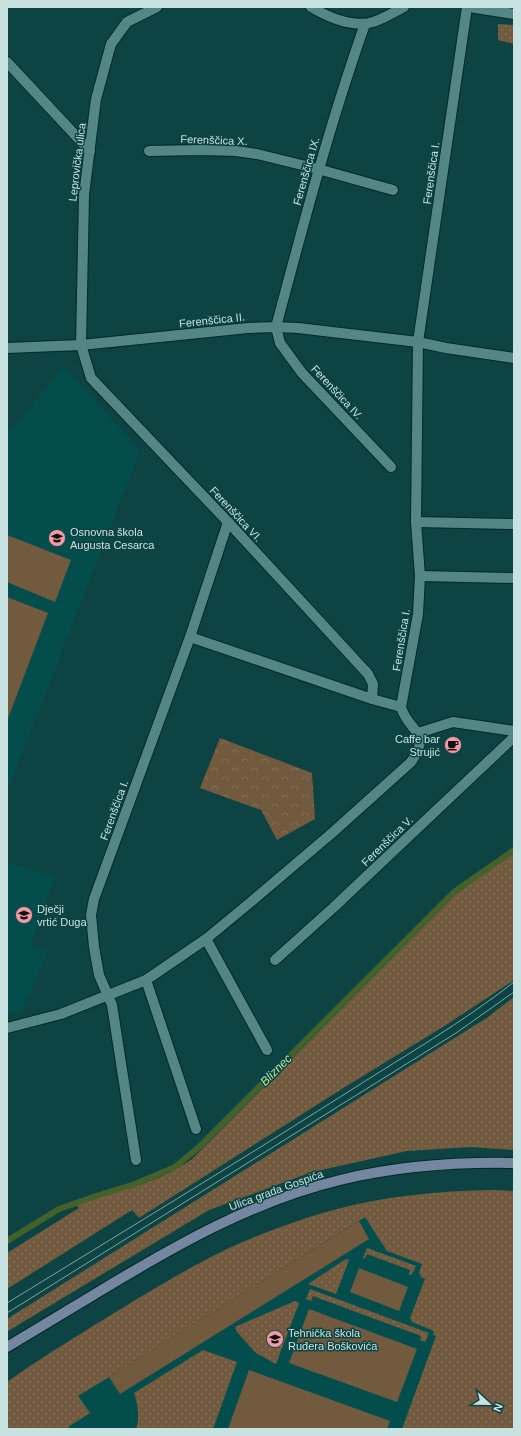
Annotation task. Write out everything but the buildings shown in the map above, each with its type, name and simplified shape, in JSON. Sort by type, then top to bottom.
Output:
[{"type":"street","name":"Leprovička ulica","points":[[81,345],[84,195],[96,99],[111,44],[127,22],[157,7]]},
{"type":"street","points":[[310,7],[341,21],[365,24],[374,22],[404,7]]},
{"type":"street","points":[[468,7],[514,14]]},
{"type":"street","name":"Ferenščica I.","points":[[402,707],[418,614],[420,576],[416,522],[418,342],[468,7]]},
{"type":"street","name":"Ferenščica IX.","points":[[276,327],[318,169],[365,24]]},
{"type":"street","points":[[7,62],[90,151]]},
{"type":"street","name":"Ferenščica X.","points":[[149,151],[236,151],[257,154],[393,190]]},
{"type":"street","name":"Ferenščica II.","points":[[7,348],[81,345],[248,328],[276,327],[298,328],[418,342]]},
{"type":"street","name":"Ferenščica IV.","points":[[276,327],[280,343],[302,373],[391,467]]},
{"type":"street","points":[[418,342],[446,348],[514,358]]},
{"type":"street","name":"Ferenščica VI.","points":[[81,345],[91,378],[228,522],[368,674],[374,684],[372,699]]},
{"type":"street","name":"Ferenščica I.","points":[[136,1160],[112,1005],[99,975],[94,947],[91,915],[94,899],[190,637],[228,522]]},
{"type":"street","points":[[416,522],[514,524]]},
{"type":"street","points":[[420,576],[514,578]]},
{"type":"street","points":[[7,1028],[61,1014],[146,980],[206,938],[332,833],[411,762],[419,749],[418,733],[414,726],[405,718],[402,707],[372,699],[190,637]]},
{"type":"street","points":[[418,733],[453,722],[514,731]]},
{"type":"street","name":"Ferenščica V.","points":[[275,960],[334,908],[514,737]]},
{"type":"street","points":[[206,938],[267,1050]]},
{"type":"street","points":[[146,980],[196,1129]]},
{"type":"street","name":"Ulica grada Gospića","points":[[7,1347],[141,1266],[232,1218],[264,1204],[340,1180],[385,1171],[428,1165],[477,1162],[514,1163]]},
{"type":"shaded area","name":"Osnovna škola Augusta Cesarca","points":[[64,367],[140,451],[7,792],[7,434]]},
{"type":"shaded area","name":"Dječji vrtić Duga","points":[[7,862],[55,877],[30,945],[48,951],[21,1012],[7,1012]]},
{"type":"shaded area","name":"Tehnička škola Ruđera Boškovića","points":[[429,1193],[495,1429],[11,1429],[7,1387],[146,1297]]},
{"type":"green space","points":[[498,24],[514,25],[514,44],[498,40]]},
{"type":"green space","points":[[7,535],[71,560],[55,602],[7,582]]},
{"type":"green space","points":[[7,597],[48,613],[7,721]]},
{"type":"green space","points":[[220,738],[312,773],[315,819],[277,840],[261,810],[200,788]]},
{"type":"green space","points":[[514,852],[514,980],[446,1025],[345,1087],[139,1218],[132,1210],[7,1289],[7,1253],[79,1208],[76,1204],[151,1181],[192,1159],[456,894]]},
{"type":"green space","points":[[514,997],[514,1150],[470,1147],[407,1151],[312,1172],[209,1210],[8,1331],[7,1319],[488,1017]]},
{"type":"green space","points":[[494,1190],[514,1191],[514,1429],[402,1429],[436,1336],[433,1335],[434,1331],[412,1322],[410,1318],[425,1279],[421,1277],[419,1273],[422,1264],[387,1251],[365,1217],[78,1396],[90,1413],[67,1429],[7,1428],[7,1382],[50,1353],[124,1307],[186,1270],[225,1250],[288,1224],[326,1212],[368,1202],[431,1193]]},
{"type":"green space","points":[[359,1221],[369,1239],[120,1394],[109,1377]]},
{"type":"green space","points":[[367,1248],[416,1266],[412,1274],[409,1275],[410,1270],[367,1254],[365,1259],[363,1258]]},
{"type":"green space","points":[[346,1259],[349,1260],[336,1294],[308,1284]]},
{"type":"green space","points":[[359,1268],[408,1287],[399,1311],[350,1292]]},
{"type":"green space","points":[[310,1289],[429,1333],[425,1342],[420,1340],[421,1336],[313,1296],[311,1301],[306,1299]]},
{"type":"green space","points":[[295,1301],[299,1303],[276,1364],[256,1353],[235,1328]]},
{"type":"green space","points":[[309,1309],[417,1349],[397,1402],[289,1363]]},
{"type":"green space","points":[[203,1350],[237,1362],[213,1429],[136,1429],[138,1411],[134,1393]]},
{"type":"green space","points":[[249,1370],[390,1421],[387,1429],[228,1429]]},
{"type":"waterway","name":"Bliznec","points":[[7,1241],[59,1209],[135,1184],[175,1167],[199,1147],[454,892],[514,850]]},
{"type":"tram line","points":[[7,1303],[221,1172],[432,1039],[514,982]]},
{"type":"tram line","points":[[7,1313],[456,1033],[514,992]]},
{"type":"place","name":"Osnovna škola Augusta Cesarca","points":[[57,538]]},
{"type":"place","name":"Caffe bar Strujić","points":[[453,745]]},
{"type":"place","name":"Dječji vrtić Duga","points":[[24,915]]},
{"type":"place","name":"Tehnička škola Ruđera Boškovića","points":[[275,1339]]}]
